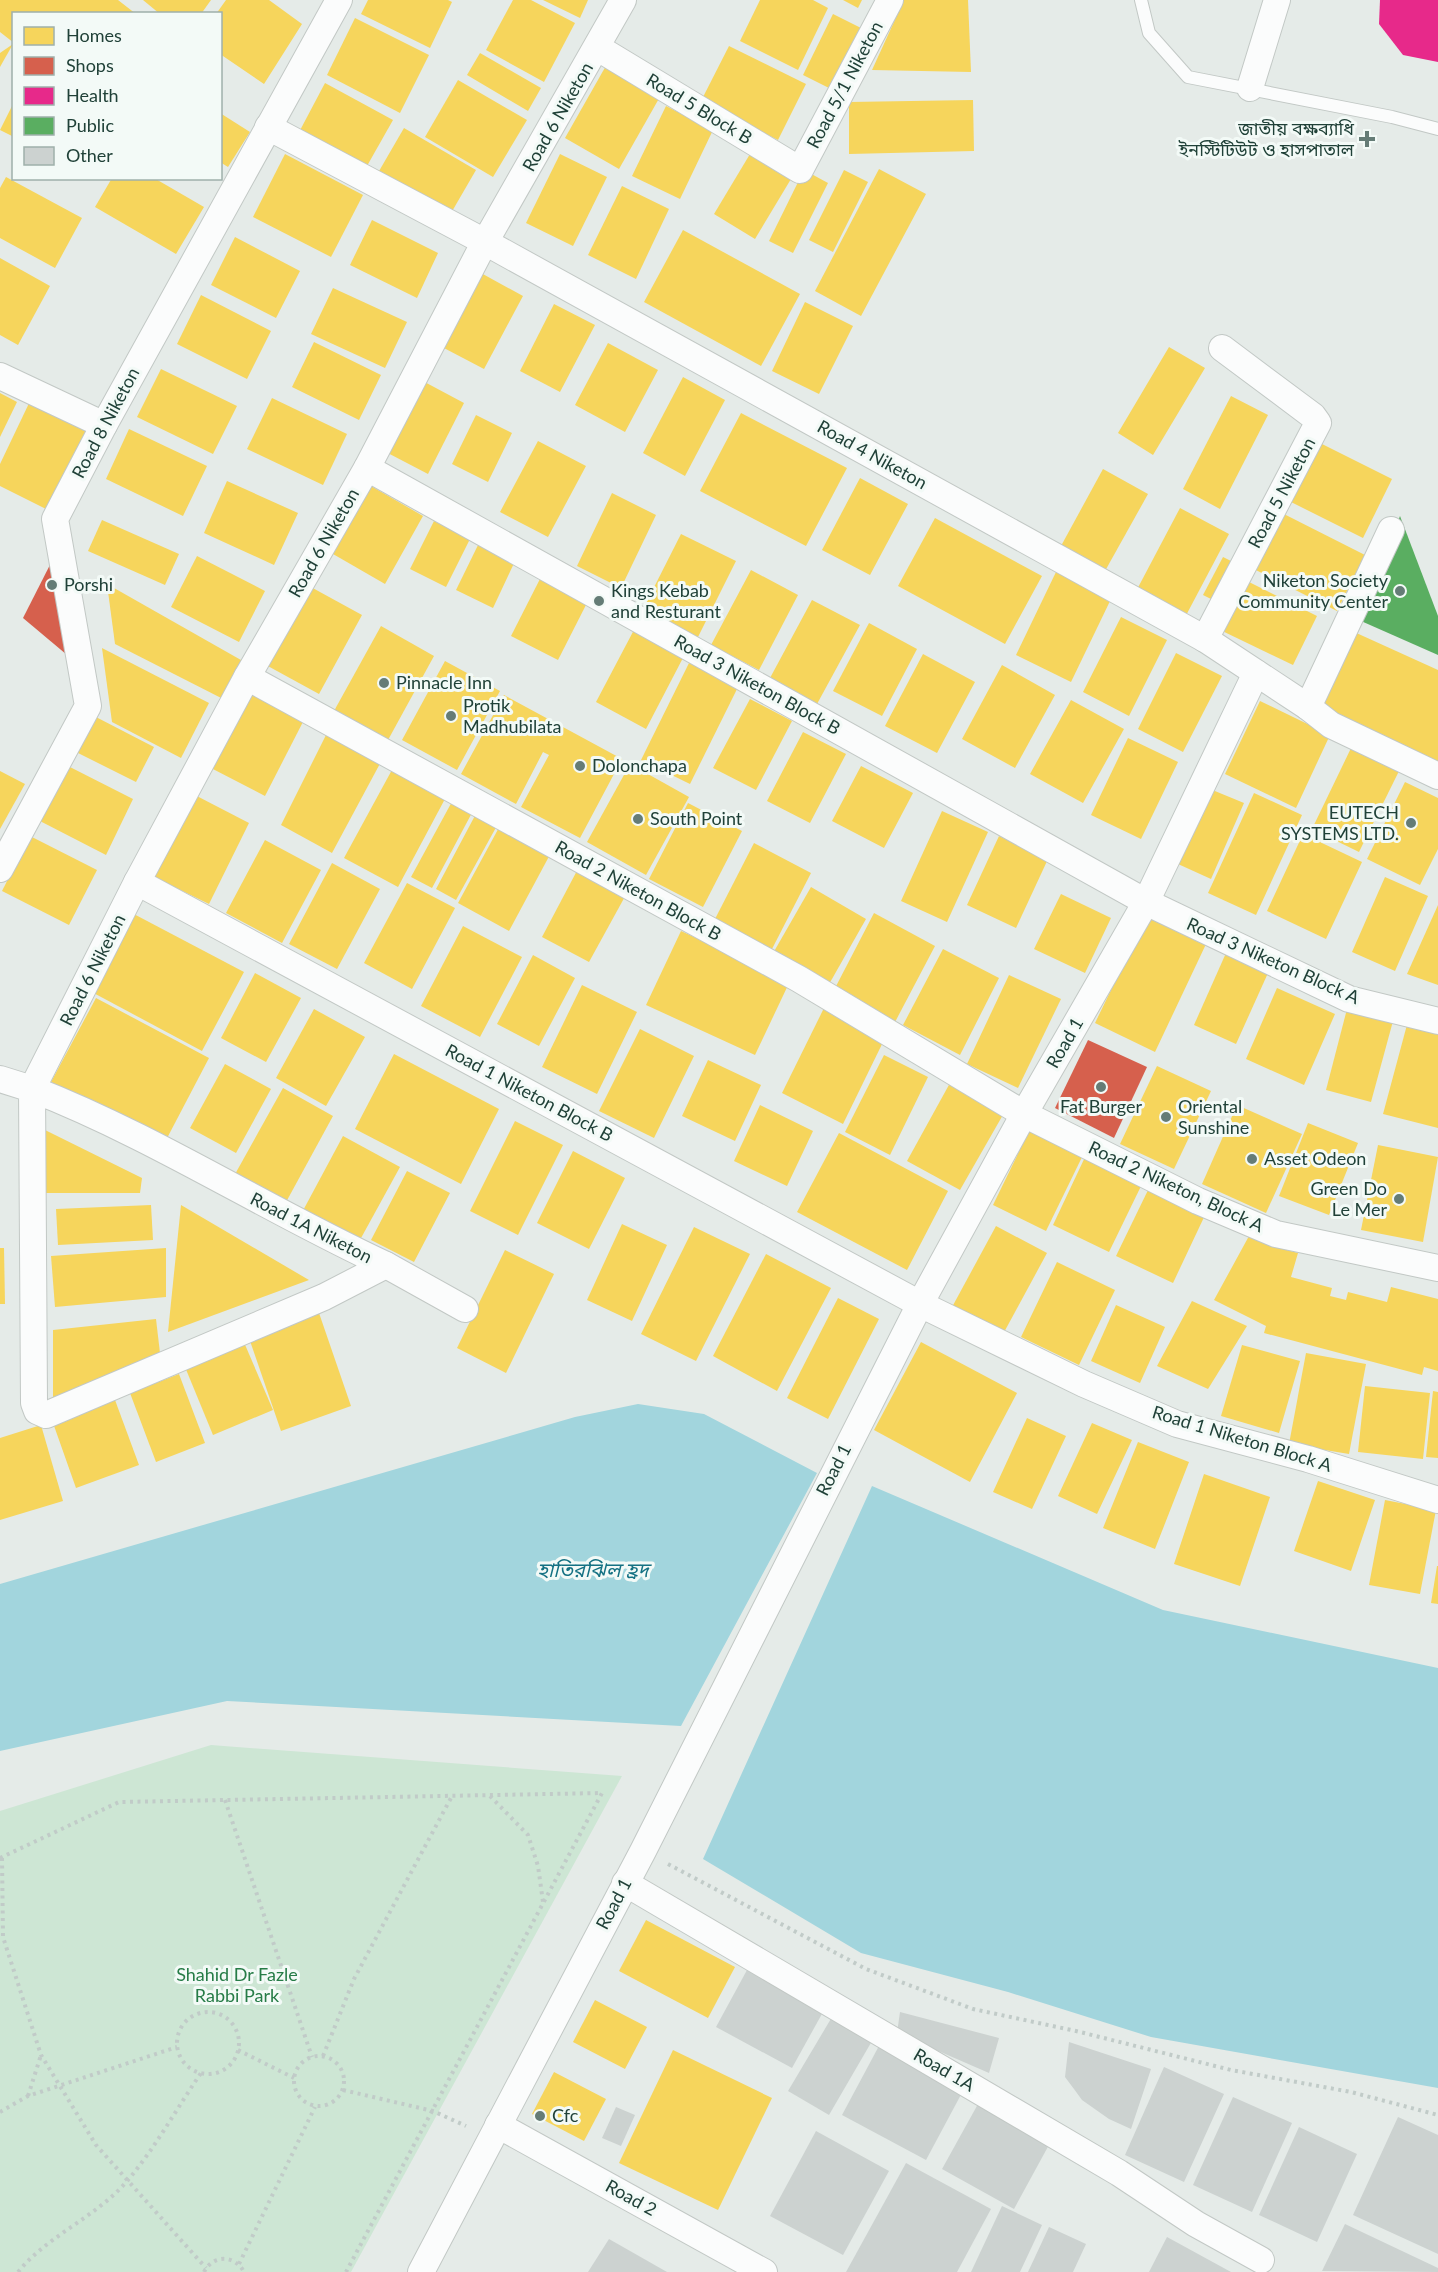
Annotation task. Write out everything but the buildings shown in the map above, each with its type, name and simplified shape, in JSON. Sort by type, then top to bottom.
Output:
[{"type":"street","name":"Road 8 Niketon","points":[[0,869],[88,706],[55,519],[104,425],[339,0]]},
{"type":"street","name":"Road 6 Niketon","points":[[32,1089],[137,882],[247,677],[367,468],[485,242],[598,48],[623,0]]},
{"type":"street","name":"Road 5/1 Niketon","points":[[800,170],[890,0]]},
{"type":"street","points":[[1250,88],[1277,0]]},
{"type":"street","name":"Road 5 Block B","points":[[598,48],[800,170]]},
{"type":"street","name":"Road 4 Niketon","points":[[268,127],[485,242],[1205,639],[1308,707],[1331,725],[1438,776]]},
{"type":"street","name":"Road 5 Niketon","points":[[1205,639],[1318,423],[1313,416],[1222,348]]},
{"type":"street","points":[[0,376],[104,425]]},
{"type":"street","name":"Road 3 Niketon Block B","points":[[367,468],[1146,902]]},
{"type":"street","points":[[1308,707],[1391,530]]},
{"type":"street","name":"Road 1","points":[[421,2272],[643,1851],[920,1304],[1024,1114],[1146,902],[1256,674]]},
{"type":"street","name":"Road 2 Niketon Block B","points":[[247,677],[799,979],[1024,1114]]},
{"type":"street","name":"Road 1 Niketon Block B","points":[[137,882],[920,1304]]},
{"type":"street","name":"Road 3 Niketon Block A","points":[[1146,902],[1349,999],[1438,1021]]},
{"type":"street","name":"Road 1A Niketon","points":[[0,1079],[82,1109],[331,1240],[386,1265]]},
{"type":"street","name":"Road 1A Niketon","points":[[32,1089],[34,1403],[37,1411],[46,1415],[324,1297],[386,1265]]},
{"type":"street","name":"Road 2 Niketon, Block A","points":[[1024,1114],[1198,1201],[1276,1234],[1438,1268]]},
{"type":"street","points":[[386,1265],[465,1309]]},
{"type":"street","name":"Road 1 Niketon Block A","points":[[920,1304],[1084,1384],[1177,1424],[1308,1459],[1438,1500]]},
{"type":"street","name":"Road 1A","points":[[625,1882],[1109,2167],[1197,2224],[1261,2260]]},
{"type":"street","name":"Road 2","points":[[495,2131],[764,2272]]},
{"type":"lane","points":[[1141,0],[1149,33],[1188,77],[1392,117],[1438,129]]},
{"type":"path","points":[[244,2272],[232,2260],[218,2259],[205,2270],[96,2145],[59,2085],[42,2055],[3,1937],[1,1858],[119,1802],[602,1792],[346,2272]]},
{"type":"path","points":[[490,1795],[528,1835],[538,1866],[543,1902]]},
{"type":"path","points":[[323,2056],[354,1979],[452,1796]]},
{"type":"path","points":[[225,1800],[312,2057]]},
{"type":"path","points":[[643,1851],[866,1969],[973,2009],[1077,2031],[1231,2070],[1351,2092],[1438,2115]]},
{"type":"path","points":[[214,2012],[230,2022],[238,2040],[238,2049],[228,2066],[211,2073],[201,2073],[185,2064],[177,2047],[177,2037],[187,2020],[195,2015],[214,2012]]},
{"type":"path","points":[[0,2112],[28,2096],[177,2047]]},
{"type":"path","points":[[238,2049],[294,2078]]},
{"type":"path","points":[[28,2096],[42,2055]]},
{"type":"path","points":[[323,2056],[330,2058],[341,2068],[344,2075],[343,2090],[329,2105],[315,2107],[308,2104],[297,2093],[294,2078],[300,2065],[312,2057],[323,2056]]},
{"type":"path","points":[[18,2272],[33,2254],[128,2181],[201,2073]]},
{"type":"path","points":[[343,2090],[433,2111],[495,2131]]},
{"type":"path","points":[[238,2264],[315,2107]]},
{"type":"green space","name":"Shahid Dr Fazle Rabbi Park","points":[[211,1745],[622,1776],[351,2272],[0,2272],[0,1811]]},
{"type":"water","name":"হাতিরঝিল হ্রদ","points":[[638,1404],[704,1414],[817,1473],[681,1726],[227,1701],[0,1751],[0,1584],[575,1417]]},
{"type":"water","points":[[872,1486],[1163,1610],[1438,1668],[1438,2088],[1151,2037],[1008,1992],[861,1953],[703,1859]]},
{"type":"place","name":"জাতীয় বক্ষব্যাধি ইনস্টিটিউট ও হাসপাতাল","points":[[1367,139]]},
{"type":"place","name":"Porshi","points":[[52,585]]},
{"type":"place","name":"Niketon Society Community Center","points":[[1400,591]]},
{"type":"place","name":"Kings Kebab and Resturant","points":[[599,601]]},
{"type":"place","name":"Pinnacle Inn","points":[[384,683]]},
{"type":"place","name":"Protik Madhubilata","points":[[451,716]]},
{"type":"place","name":"Dolonchapa","points":[[580,766]]},
{"type":"place","name":"South Point","points":[[638,819]]},
{"type":"place","name":"EUTECH SYSTEMS LTD.","points":[[1411,823]]},
{"type":"place","name":"Fat Burger","points":[[1101,1087]]},
{"type":"place","name":"Oriental Sunshine","points":[[1166,1117]]},
{"type":"place","name":"Asset Odeon","points":[[1252,1159]]},
{"type":"place","name":"Green Do Le Mer","points":[[1399,1199]]},
{"type":"place","name":"Cfc","points":[[540,2116]]}]
